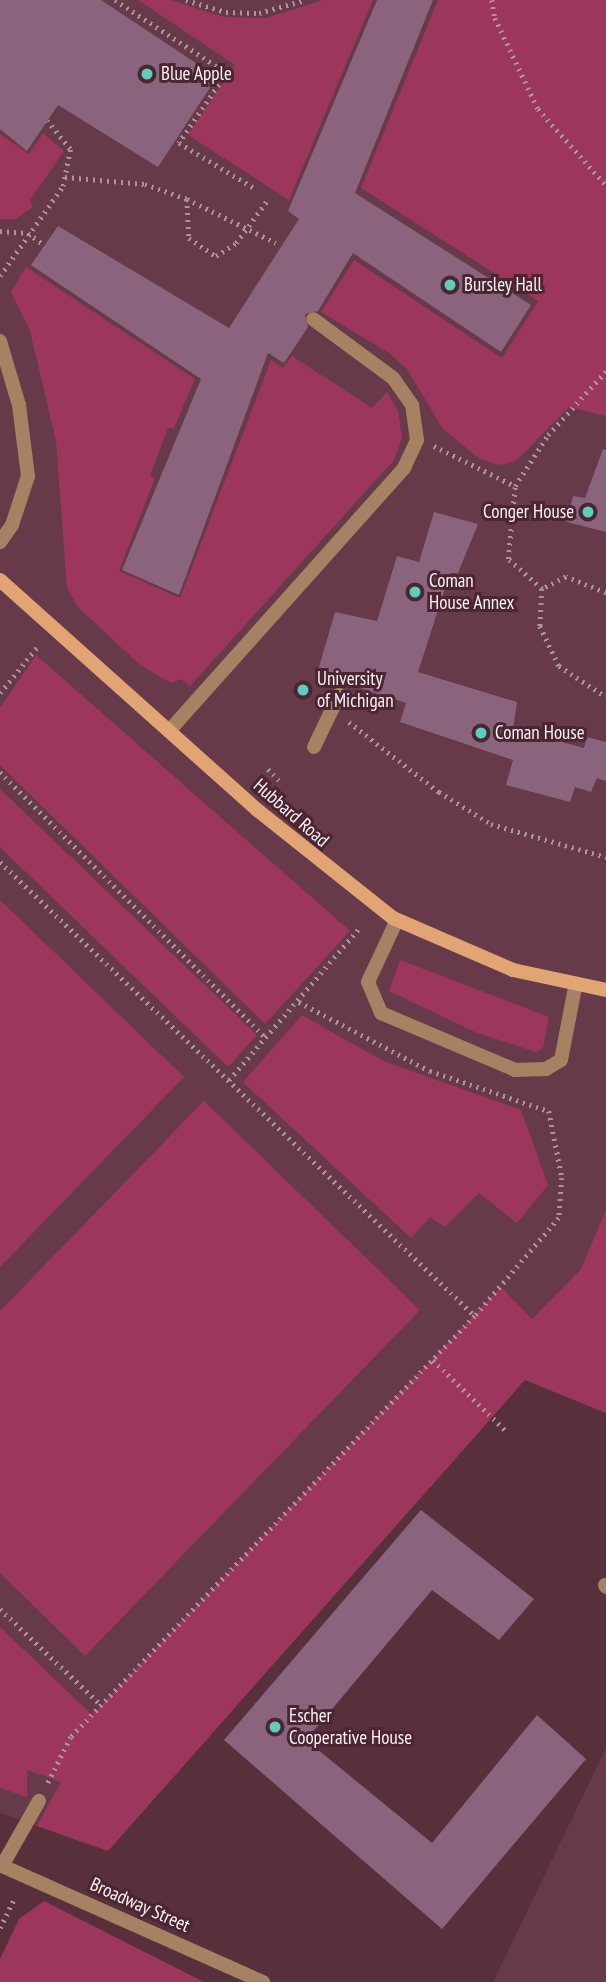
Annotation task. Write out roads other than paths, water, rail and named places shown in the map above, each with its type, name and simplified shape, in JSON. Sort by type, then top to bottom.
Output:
[{"type":"street","points":[[169,731],[404,468],[417,440],[412,405],[393,379],[313,319]]},
{"type":"street","points":[[0,341],[19,405],[28,476],[12,525],[0,542]]},
{"type":"street","name":"Hubbard Road","points":[[0,580],[334,876],[397,920],[468,954],[575,987],[606,990]]},
{"type":"street","points":[[314,747],[339,695]]},
{"type":"street","points":[[397,920],[368,982],[381,1013],[515,1069],[546,1069],[561,1060],[575,987]]},
{"type":"street","points":[[1,1865],[39,1801]]},
{"type":"street","name":"Broadway Street","points":[[1,1865],[263,1982]]},
{"type":"place","name":"Blue Apple","points":[[147,74]]},
{"type":"place","name":"Bursley Hall","points":[[450,285]]},
{"type":"place","name":"Conger House","points":[[588,512]]},
{"type":"place","name":"Coman House Annex","points":[[415,592]]},
{"type":"place","name":"University of Michigan","points":[[303,690]]},
{"type":"place","name":"Coman House","points":[[481,733]]},
{"type":"place","name":"Escher Cooperative House","points":[[275,1727]]}]
